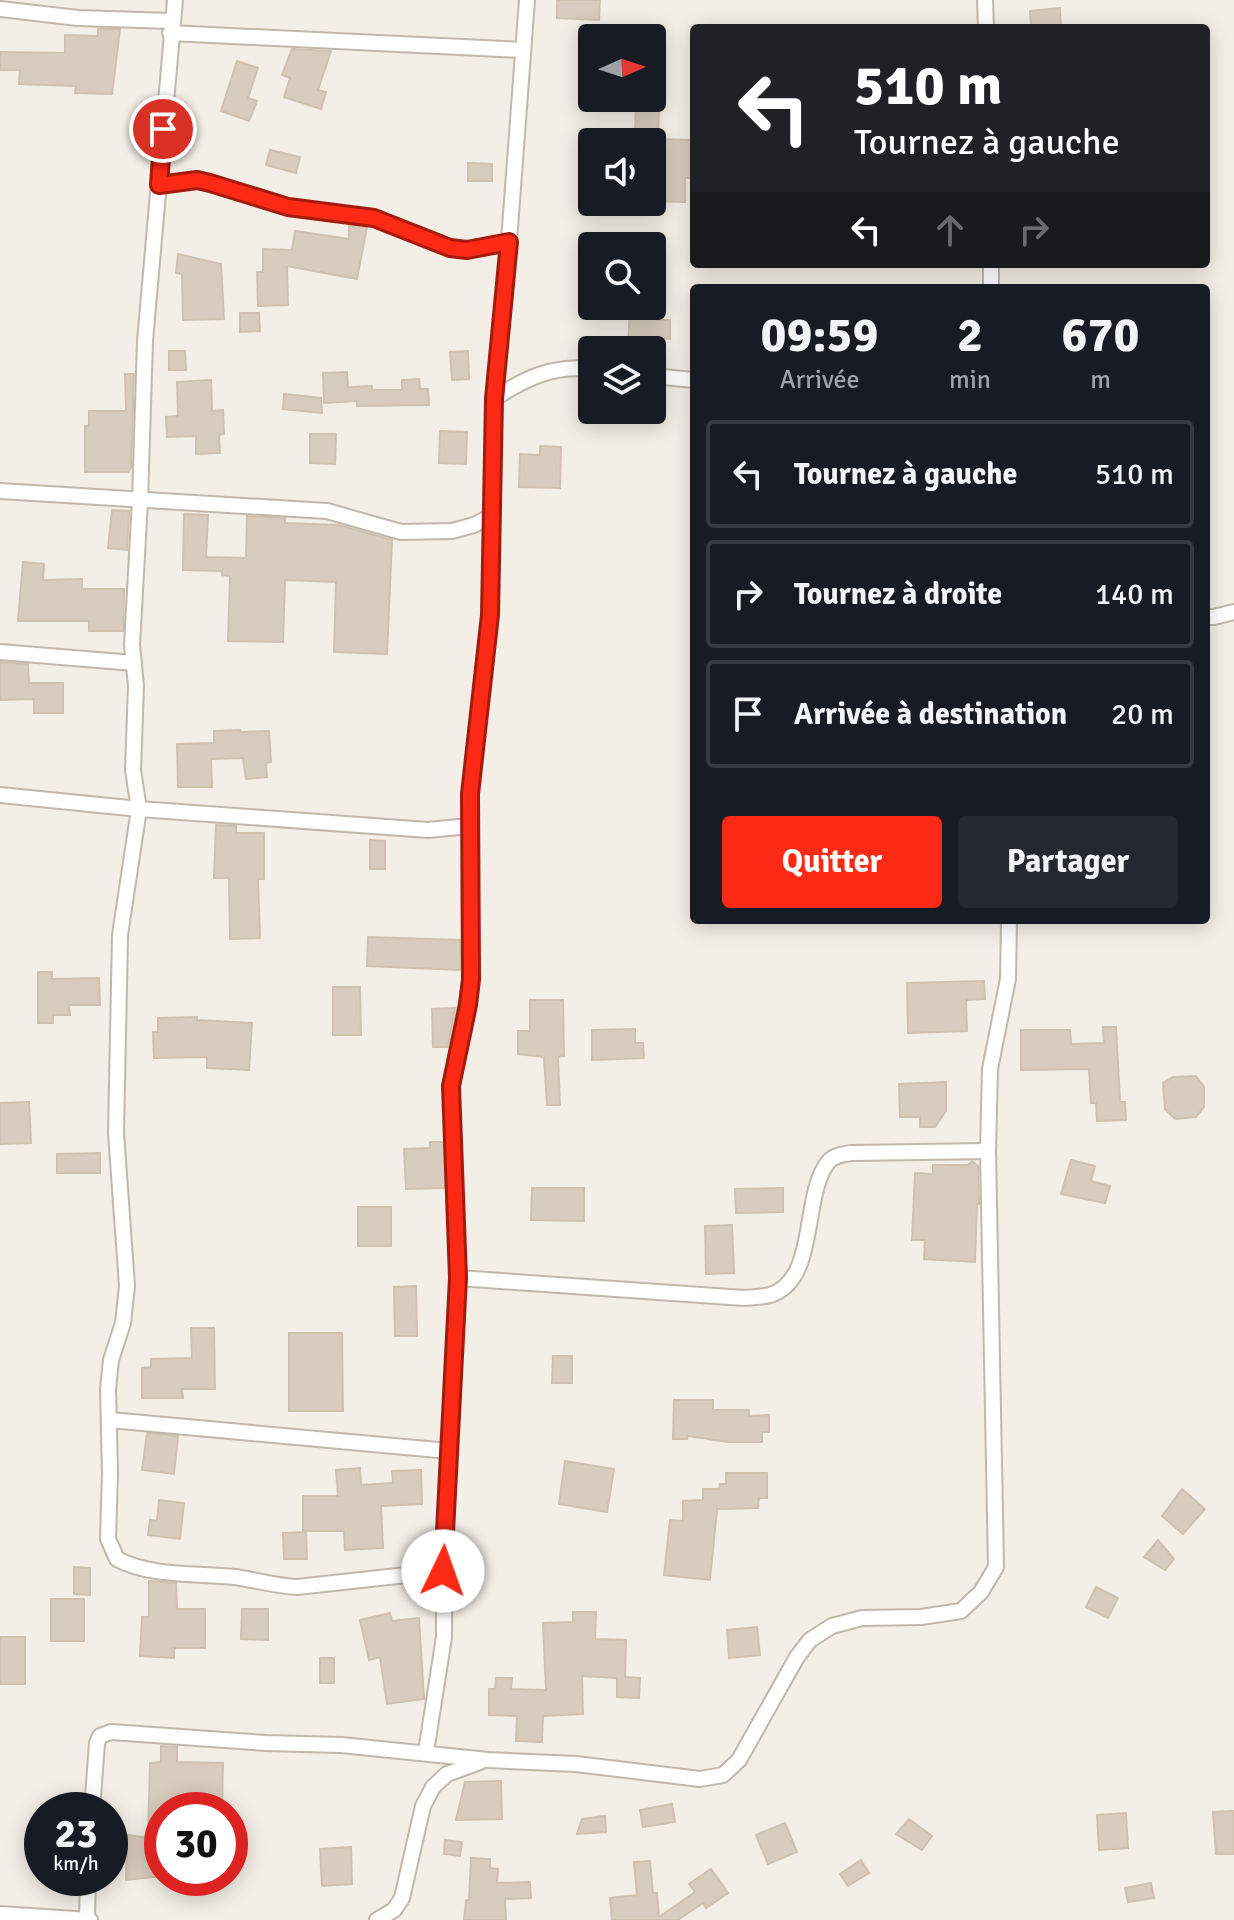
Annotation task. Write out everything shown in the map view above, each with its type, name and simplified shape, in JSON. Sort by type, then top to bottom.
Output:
[{"type":"street","points":[[175,0],[145,341],[132,645],[136,686],[133,770],[139,809],[120,935],[116,1133],[127,1286],[123,1323],[111,1360],[108,1389],[108,1539],[117,1559],[141,1569],[297,1587],[443,1571]]},
{"type":"street","points":[[426,1752],[444,1637],[443,1571],[458,1278],[451,1086],[471,979],[469,826],[490,615],[494,399],[527,0]]},
{"type":"street","points":[[985,0],[986,24]]},
{"type":"street","points":[[0,9],[171,27],[523,50]]},
{"type":"street","points":[[159,185],[197,180],[288,207],[374,218],[450,248],[467,250],[509,242]]},
{"type":"street","points":[[494,399],[535,374],[578,369]]},
{"type":"street","points":[[666,377],[690,380]]},
{"type":"street","points":[[0,491],[327,511],[401,532],[452,531],[492,516]]},
{"type":"street","points":[[1210,616],[1234,612]]},
{"type":"street","points":[[0,652],[134,663]]},
{"type":"street","points":[[0,795],[139,809],[428,830],[469,826]]},
{"type":"street","points":[[93,1792],[97,1743],[100,1736],[111,1732],[426,1752],[488,1760],[576,1764],[700,1779],[723,1775],[739,1760],[797,1657],[810,1640],[832,1626],[862,1618],[921,1617],[961,1611],[981,1592],[996,1567],[988,1151],[990,1069],[1008,979],[1009,924]]},
{"type":"street","points":[[458,1278],[744,1298],[771,1295],[789,1282],[799,1267],[820,1178],[830,1160],[852,1153],[988,1151]]},
{"type":"street","points":[[110,1420],[449,1451]]},
{"type":"street","points":[[377,1920],[394,1910],[402,1898],[423,1806],[433,1787],[447,1774],[488,1760]]},
{"type":"street","points":[[0,1914],[88,1919],[88,1896]]},
{"type":"building","points":[[557,0],[600,0],[599,20],[557,18]]},
{"type":"building","points":[[1060,8],[1061,24],[1031,24],[1030,11]]},
{"type":"building","points":[[98,29],[120,29],[112,94],[75,93],[76,86],[19,84],[20,70],[0,70],[0,52],[65,53],[65,35],[98,36]]},
{"type":"building","points":[[292,49],[331,51],[318,90],[326,92],[321,109],[284,97],[290,78],[282,75]]},
{"type":"building","points":[[237,61],[258,68],[248,98],[257,101],[249,121],[221,111]]},
{"type":"building","points":[[636,112],[659,112],[658,128],[635,128]]},
{"type":"building","points":[[666,139],[690,140],[690,178],[685,178],[685,202],[666,201]]},
{"type":"building","points":[[270,150],[300,157],[296,173],[266,165]]},
{"type":"building","points":[[468,163],[492,164],[492,181],[468,181]]},
{"type":"building","points":[[349,225],[367,227],[357,279],[287,266],[288,305],[258,306],[257,272],[263,272],[263,249],[292,250],[295,231],[349,239]]},
{"type":"building","points":[[178,254],[221,264],[224,319],[183,320],[182,274],[176,273]]},
{"type":"building","points":[[240,313],[259,313],[260,331],[240,332]]},
{"type":"building","points":[[629,320],[670,320],[670,339],[666,336],[629,336]]},
{"type":"building","points":[[169,351],[185,351],[186,370],[169,370]]},
{"type":"building","points":[[468,351],[469,379],[452,380],[450,352]]},
{"type":"building","points":[[347,372],[348,387],[372,386],[372,390],[402,390],[402,380],[419,379],[420,389],[428,389],[429,405],[357,406],[357,401],[324,403],[323,373]]},
{"type":"building","points":[[125,374],[134,374],[131,468],[128,472],[85,472],[85,426],[89,426],[89,411],[126,411]]},
{"type":"building","points":[[211,380],[212,411],[223,410],[224,434],[219,435],[220,453],[196,454],[196,436],[167,437],[166,417],[178,416],[177,382]]},
{"type":"building","points":[[284,394],[321,398],[322,413],[283,409]]},
{"type":"building","points":[[440,431],[467,432],[466,464],[439,463]]},
{"type":"building","points":[[310,434],[336,434],[335,464],[310,463]]},
{"type":"building","points":[[540,446],[561,447],[560,488],[519,487],[520,454],[540,455]]},
{"type":"building","points":[[112,510],[129,511],[127,550],[108,548]]},
{"type":"building","points":[[184,514],[208,515],[206,557],[246,558],[247,516],[285,518],[285,523],[339,525],[392,540],[387,654],[334,652],[336,582],[285,580],[283,642],[228,641],[230,576],[222,575],[222,571],[183,570]]},
{"type":"building","points":[[23,562],[44,564],[43,580],[82,579],[82,589],[124,589],[123,631],[89,631],[89,621],[18,621]]},
{"type":"building","points":[[0,662],[28,664],[29,683],[63,683],[63,713],[34,713],[34,699],[0,700]]},
{"type":"building","points":[[214,731],[269,731],[271,762],[266,763],[267,777],[246,779],[243,758],[211,759],[212,787],[178,787],[177,744],[214,743]]},
{"type":"building","points":[[216,825],[236,826],[236,833],[264,833],[264,879],[258,879],[260,938],[230,939],[229,878],[214,878]]},
{"type":"building","points":[[370,840],[385,841],[385,869],[370,869]]},
{"type":"building","points":[[368,937],[461,940],[461,970],[367,966]]},
{"type":"building","points":[[38,972],[52,972],[52,979],[99,978],[100,1005],[69,1005],[70,1015],[53,1015],[53,1023],[38,1023]]},
{"type":"building","points":[[984,981],[985,999],[966,1000],[967,1031],[908,1033],[907,983]]},
{"type":"building","points":[[333,987],[360,987],[361,1035],[333,1035]]},
{"type":"building","points":[[530,1000],[563,1000],[564,1056],[558,1057],[560,1105],[547,1105],[544,1057],[518,1054],[518,1031],[530,1031]]},
{"type":"building","points":[[455,1008],[448,1047],[433,1047],[432,1009]]},
{"type":"building","points":[[197,1017],[197,1020],[252,1023],[249,1070],[207,1068],[207,1057],[154,1058],[153,1032],[158,1032],[158,1018]]},
{"type":"building","points":[[1103,1027],[1116,1027],[1120,1102],[1125,1102],[1126,1120],[1097,1121],[1096,1103],[1091,1103],[1089,1069],[1021,1070],[1021,1030],[1070,1030],[1071,1044],[1104,1043]]},
{"type":"building","points":[[635,1029],[635,1043],[643,1043],[644,1058],[592,1060],[592,1030]]},
{"type":"building","points":[[1196,1076],[1204,1087],[1204,1107],[1196,1117],[1175,1119],[1165,1109],[1163,1083],[1173,1077]]},
{"type":"building","points":[[946,1082],[946,1111],[935,1127],[920,1127],[920,1117],[900,1117],[899,1084]]},
{"type":"building","points":[[29,1102],[31,1143],[0,1144],[0,1103]]},
{"type":"building","points":[[430,1142],[443,1142],[445,1188],[406,1189],[404,1149],[430,1148]]},
{"type":"building","points":[[100,1153],[100,1173],[57,1173],[57,1154]]},
{"type":"building","points":[[1071,1160],[1095,1166],[1091,1181],[1110,1186],[1105,1203],[1061,1194]]},
{"type":"building","points":[[972,1161],[978,1166],[975,1262],[924,1259],[925,1240],[912,1240],[915,1173],[933,1174],[933,1165],[968,1165]]},
{"type":"building","points":[[532,1188],[584,1188],[584,1221],[531,1220]]},
{"type":"building","points":[[783,1188],[783,1212],[736,1213],[735,1189]]},
{"type":"building","points":[[358,1207],[391,1207],[391,1246],[358,1246]]},
{"type":"building","points":[[732,1225],[734,1273],[706,1274],[705,1226]]},
{"type":"building","points":[[416,1286],[417,1336],[395,1336],[394,1287]]},
{"type":"building","points":[[191,1328],[214,1328],[215,1389],[182,1389],[183,1398],[142,1398],[142,1368],[151,1367],[151,1359],[192,1358]]},
{"type":"building","points":[[289,1333],[342,1333],[343,1411],[289,1411]]},
{"type":"building","points":[[553,1356],[572,1356],[572,1383],[552,1383]]},
{"type":"building","points":[[674,1400],[713,1400],[713,1410],[749,1410],[749,1416],[769,1415],[769,1432],[762,1432],[762,1442],[728,1442],[688,1436],[687,1439],[673,1439]]},
{"type":"building","points":[[147,1433],[178,1436],[174,1474],[142,1470]]},
{"type":"building","points":[[565,1461],[614,1469],[607,1512],[559,1504]]},
{"type":"building","points":[[360,1468],[361,1485],[393,1483],[392,1471],[421,1470],[422,1504],[381,1506],[383,1548],[345,1550],[344,1531],[303,1531],[303,1496],[338,1496],[336,1470]]},
{"type":"building","points":[[726,1473],[767,1473],[767,1498],[759,1498],[758,1508],[717,1509],[710,1580],[664,1575],[670,1520],[683,1521],[683,1501],[703,1500],[703,1489],[719,1489],[720,1484],[726,1484]]},
{"type":"building","points":[[1182,1489],[1205,1509],[1183,1534],[1162,1516]]},
{"type":"building","points":[[159,1500],[184,1503],[180,1539],[148,1535],[150,1520],[157,1521]]},
{"type":"building","points":[[306,1532],[307,1559],[284,1559],[283,1533]]},
{"type":"building","points":[[1158,1540],[1174,1559],[1165,1570],[1144,1557]]},
{"type":"building","points":[[74,1567],[90,1568],[90,1595],[74,1594]]},
{"type":"building","points":[[149,1581],[176,1583],[177,1609],[205,1609],[205,1648],[174,1648],[174,1658],[140,1656],[142,1617],[149,1617]]},
{"type":"building","points":[[1096,1587],[1118,1598],[1108,1618],[1086,1607]]},
{"type":"building","points":[[51,1599],[84,1599],[84,1641],[51,1641]]},
{"type":"building","points":[[242,1609],[268,1609],[268,1640],[241,1639]]},
{"type":"building","points":[[573,1612],[596,1612],[595,1639],[626,1640],[625,1677],[640,1678],[639,1698],[617,1697],[617,1678],[582,1676],[583,1714],[543,1716],[542,1742],[516,1741],[517,1716],[489,1715],[489,1689],[495,1689],[496,1678],[512,1678],[511,1689],[546,1690],[543,1623],[573,1622]]},
{"type":"building","points":[[390,1613],[392,1621],[419,1618],[424,1699],[387,1704],[380,1657],[369,1660],[360,1620]]},
{"type":"building","points":[[757,1627],[760,1655],[729,1658],[727,1630]]},
{"type":"building","points":[[0,1637],[25,1637],[25,1684],[0,1684]]},
{"type":"building","points":[[320,1658],[334,1658],[334,1683],[320,1683]]},
{"type":"building","points":[[161,1746],[177,1747],[177,1762],[223,1763],[222,1792],[149,1792],[150,1763],[161,1762]]},
{"type":"building","points":[[501,1781],[502,1819],[456,1820],[465,1782]]},
{"type":"building","points":[[672,1804],[675,1822],[643,1827],[640,1810]]},
{"type":"building","points":[[1234,1811],[1234,1854],[1216,1854],[1213,1812]]},
{"type":"building","points":[[1126,1813],[1128,1848],[1099,1850],[1097,1815]]},
{"type":"building","points":[[605,1816],[606,1832],[577,1834],[582,1819]]},
{"type":"building","points":[[909,1819],[932,1836],[922,1850],[896,1834]]},
{"type":"building","points":[[785,1823],[797,1852],[768,1864],[756,1835]]},
{"type":"building","points":[[128,1835],[144,1837],[144,1878],[128,1880]]},
{"type":"building","points":[[445,1840],[462,1842],[460,1856],[444,1854]]},
{"type":"building","points":[[351,1847],[352,1884],[322,1886],[320,1849]]},
{"type":"building","points":[[471,1858],[490,1859],[490,1868],[498,1869],[497,1883],[530,1882],[531,1898],[505,1899],[506,1920],[464,1920],[466,1900],[469,1900]]},
{"type":"building","points":[[861,1860],[869,1873],[848,1886],[840,1874]]},
{"type":"building","points":[[650,1861],[659,1917],[695,1892],[689,1884],[711,1869],[728,1893],[706,1908],[703,1903],[678,1920],[612,1920],[610,1898],[637,1895],[634,1862]]},
{"type":"building","points":[[1151,1883],[1154,1898],[1128,1902],[1125,1888]]},
{"type":"route","points":[[163,129],[159,185],[197,180],[288,207],[374,218],[450,248],[467,250],[509,242],[494,399],[490,615],[470,794],[471,979],[451,1086],[458,1278],[443,1571]]}]
